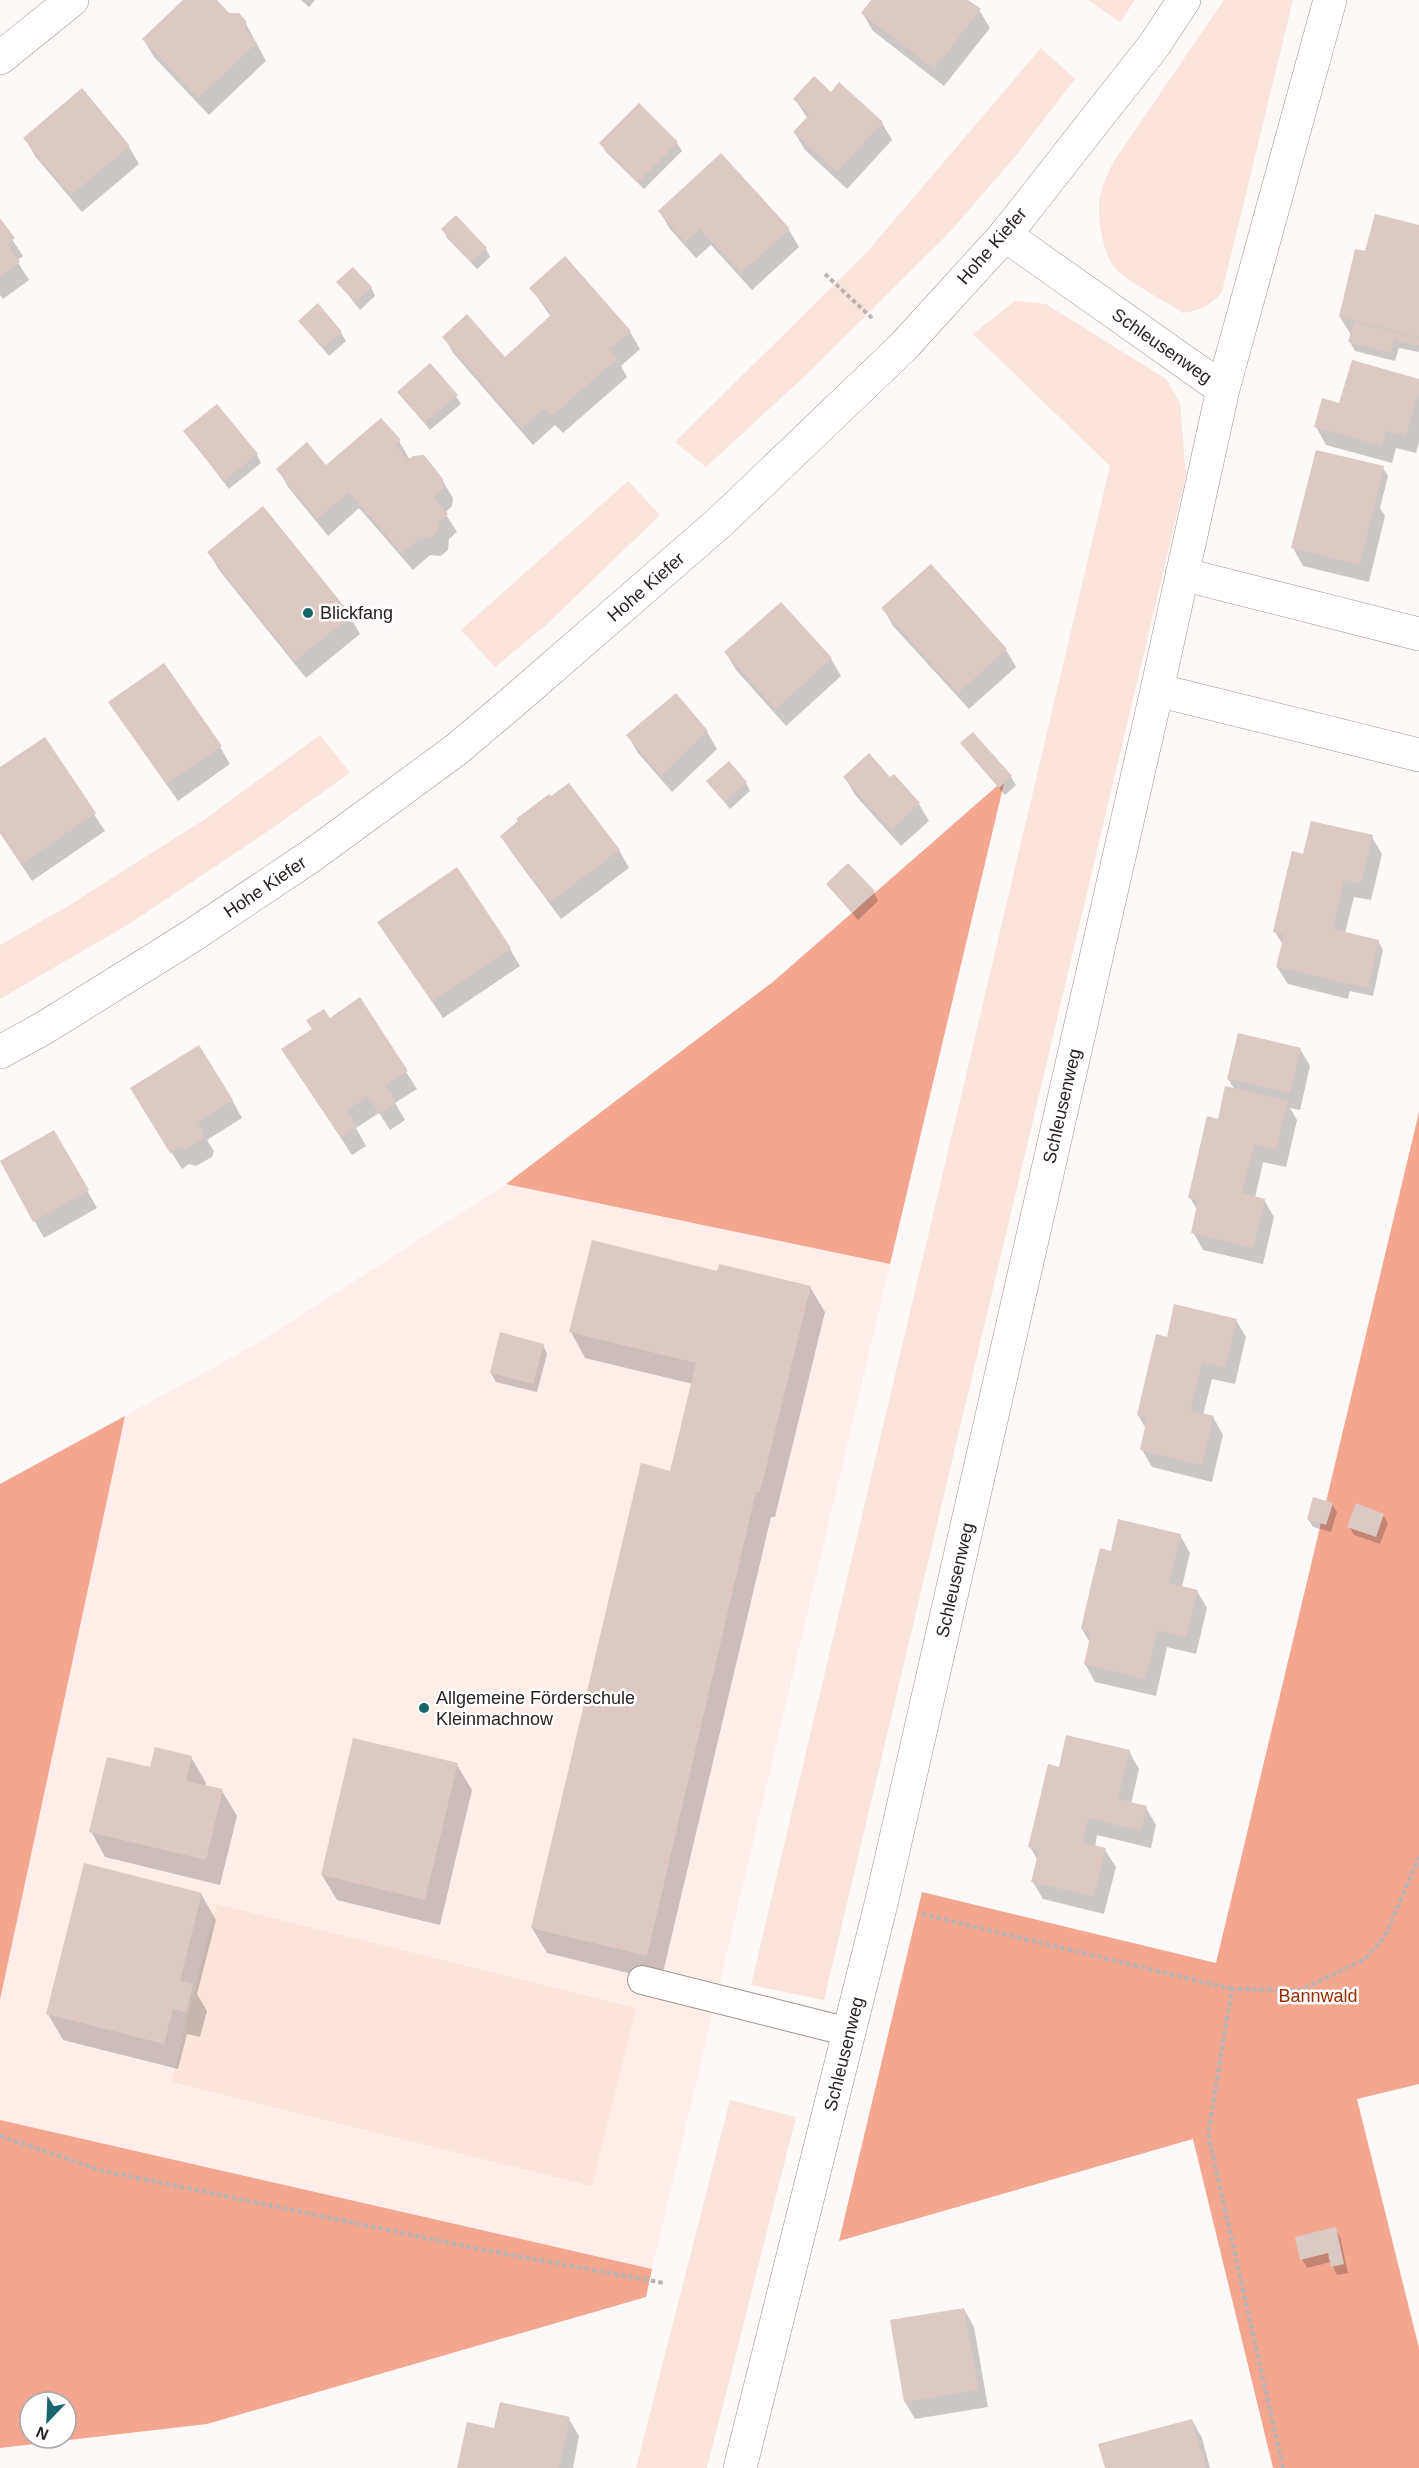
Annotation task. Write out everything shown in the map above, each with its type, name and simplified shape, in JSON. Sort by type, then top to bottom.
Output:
[{"type":"street","points":[[0,58],[72,0]]},
{"type":"street","name":"Hohe Kiefer","points":[[0,1052],[44,1028],[187,939],[318,851],[457,749],[720,522],[903,347],[1005,235],[1155,44],[1184,0]]},
{"type":"street","points":[[1223,389],[1330,0]]},
{"type":"street","name":"Schleusenweg","points":[[740,2468],[881,1904],[1157,690],[1223,389],[1005,235]]},
{"type":"street","points":[[1182,574],[1419,634]]},
{"type":"street","points":[[1157,690],[1419,755]]},
{"type":"lane","points":[[642,1980],[849,2032]]},
{"type":"path","points":[[825,274],[878,324]]},
{"type":"path","points":[[881,1904],[1232,1989],[1301,1990],[1365,1959],[1385,1936],[1419,1857]]},
{"type":"path","points":[[1232,1989],[1208,2134],[1283,2468]]},
{"type":"path","points":[[0,2136],[100,2170],[479,2248],[664,2283]]},
{"type":"shaded area","points":[[1088,0],[1135,0],[1120,22]]},
{"type":"shaded area","points":[[1224,0],[1293,0],[1222,292],[1204,307],[1183,313],[1131,281],[1112,264],[1102,235],[1099,214],[1100,196],[1114,161]]},
{"type":"shaded area","points":[[1041,48],[1075,79],[1014,158],[947,235],[805,376],[706,467],[675,442],[867,252]]},
{"type":"shaded area","points":[[1015,301],[1046,304],[1166,379],[1180,403],[1186,476],[824,2000],[751,1985],[1110,466],[973,334]]},
{"type":"shaded area","points":[[628,481],[660,515],[546,625],[495,667],[461,630]]},
{"type":"shaded area","points":[[320,735],[350,773],[261,836],[129,924],[0,999],[0,945],[68,906],[205,819]]},
{"type":"shaded area","name":"Allgemeine Förderschule Kleinmachnow","points":[[506,1184],[890,1264],[652,2269],[0,2120],[0,2000],[125,1416],[253,1346]]},
{"type":"shaded area","points":[[216,1904],[636,2008],[592,2186],[172,2082]]},
{"type":"shaded area","points":[[730,2100],[796,2117],[707,2468],[636,2468]]},
{"type":"green space","points":[[1005,779],[890,1264],[506,1184],[774,981]]},
{"type":"green space","name":"Bannwald","points":[[1419,1112],[1419,2084],[1357,2099],[1419,2348],[1419,2468],[1273,2468],[1193,2139],[839,2241],[922,1892],[1216,1963]]},
{"type":"green space","points":[[125,1416],[0,2000],[0,1484]]},
{"type":"green space","points":[[0,2120],[652,2269],[646,2297],[207,2424],[78,2439],[78,2390],[18,2390],[18,2446],[0,2448]]},
{"type":"building","points":[[183,0],[217,0],[229,13],[239,13],[246,21],[246,31],[257,43],[198,98],[142,39]]},
{"type":"building","points":[[871,0],[968,0],[981,9],[934,69],[861,13]]},
{"type":"building","points":[[814,76],[831,92],[839,82],[883,122],[837,172],[793,132],[810,114],[793,99]]},
{"type":"building","points":[[82,88],[130,146],[71,195],[23,138]]},
{"type":"building","points":[[639,103],[678,142],[638,182],[599,143]]},
{"type":"building","points":[[721,153],[790,229],[741,273],[700,229],[685,242],[658,211]]},
{"type":"building","points":[[1375,214],[1419,225],[1419,337],[1339,317],[1355,249],[1365,251]]},
{"type":"building","points":[[456,215],[487,248],[472,262],[441,229]]},
{"type":"building","points":[[0,218],[15,238],[7,244],[20,262],[0,277]]},
{"type":"building","points":[[565,256],[631,331],[609,349],[618,358],[552,416],[544,408],[522,428],[442,337],[467,314],[505,357],[552,314],[529,288]]},
{"type":"building","points":[[353,267],[372,287],[355,302],[336,282]]},
{"type":"building","points":[[318,303],[342,332],[323,349],[298,321]]},
{"type":"building","points":[[1354,322],[1419,338],[1419,346],[1394,340],[1391,353],[1348,342]]},
{"type":"building","points":[[1352,360],[1419,379],[1419,391],[1406,436],[1386,431],[1382,446],[1314,427],[1322,398],[1339,403]]},
{"type":"building","points":[[430,363],[458,395],[424,423],[397,392]]},
{"type":"building","points":[[217,404],[258,454],[224,481],[183,431]]},
{"type":"building","points":[[381,418],[401,440],[395,445],[408,460],[413,456],[424,455],[443,479],[443,489],[433,498],[448,514],[439,522],[438,532],[430,539],[420,538],[402,553],[349,492],[317,519],[276,469],[307,442],[326,465]]},
{"type":"building","points":[[1316,450],[1384,466],[1360,565],[1291,548]]},
{"type":"building","points":[[263,506],[352,616],[295,661],[207,552]]},
{"type":"building","points":[[931,564],[1007,649],[958,693],[881,608]]},
{"type":"building","points":[[781,602],[832,658],[776,709],[724,652]]},
{"type":"building","points":[[164,663],[222,746],[166,784],[108,702]]},
{"type":"building","points":[[676,693],[708,731],[661,776],[626,735]]},
{"type":"building","points":[[973,732],[1012,776],[999,788],[960,743]]},
{"type":"building","points":[[45,737],[96,813],[21,864],[0,833],[0,767]]},
{"type":"building","points":[[869,753],[890,777],[894,774],[920,803],[891,830],[843,777]]},
{"type":"building","points":[[729,761],[747,782],[724,802],[706,781]]},
{"type":"building","points":[[569,783],[620,850],[550,902],[500,836],[518,821],[516,819],[549,794],[551,796]]},
{"type":"building","points":[[1311,821],[1373,835],[1361,884],[1344,880],[1333,929],[1379,940],[1368,988],[1276,967],[1284,935],[1273,932],[1282,892],[1292,851],[1303,854]]},
{"type":"building","points":[[848,863],[875,891],[852,913],[826,884]]},
{"type":"building","points":[[457,867],[511,948],[432,1002],[377,922]]},
{"type":"building","points":[[360,997],[408,1071],[385,1085],[396,1102],[379,1114],[368,1096],[346,1111],[357,1127],[341,1138],[281,1049],[312,1029],[306,1020],[324,1009],[330,1018]]},
{"type":"building","points":[[1238,1033],[1301,1048],[1290,1093],[1227,1079]]},
{"type":"building","points":[[199,1045],[233,1100],[198,1122],[204,1133],[202,1140],[185,1149],[178,1147],[170,1153],[130,1088]]},
{"type":"building","points":[[1225,1086],[1288,1101],[1276,1150],[1254,1145],[1242,1193],[1265,1199],[1254,1248],[1191,1233],[1198,1200],[1188,1198],[1207,1116],[1218,1119]]},
{"type":"building","points":[[54,1130],[89,1190],[33,1222],[0,1161]]},
{"type":"building","points":[[592,1240],[717,1271],[719,1264],[811,1286],[760,1492],[756,1492],[647,1956],[531,1928],[641,1463],[670,1471],[696,1363],[569,1332]]},
{"type":"building","points":[[1174,1304],[1237,1319],[1225,1368],[1202,1362],[1190,1410],[1214,1416],[1202,1465],[1140,1450],[1147,1418],[1137,1415],[1156,1334],[1167,1337]]},
{"type":"building","points":[[500,1332],[544,1344],[533,1384],[490,1373]]},
{"type":"building","points":[[1313,1497],[1333,1503],[1326,1525],[1307,1519]]},
{"type":"building","points":[[1356,1503],[1384,1514],[1376,1537],[1347,1527]]},
{"type":"building","points":[[1118,1519],[1181,1534],[1169,1583],[1198,1590],[1186,1637],[1158,1630],[1146,1679],[1084,1664],[1091,1632],[1081,1629],[1090,1589],[1100,1548],[1111,1551]]},
{"type":"building","points":[[1066,1735],[1130,1750],[1118,1799],[1147,1806],[1141,1831],[1088,1818],[1082,1842],[1106,1848],[1094,1897],[1031,1882],[1039,1850],[1028,1847],[1048,1764],[1059,1767]]},
{"type":"building","points":[[353,1738],[458,1763],[425,1900],[321,1875]]},
{"type":"building","points":[[155,1747],[192,1756],[186,1781],[223,1789],[206,1860],[89,1832],[107,1757],[150,1767]]},
{"type":"building","points":[[84,1863],[202,1893],[180,1981],[193,1984],[186,2012],[173,2009],[164,2044],[46,2014]]},
{"type":"building","points":[[1336,2227],[1344,2264],[1331,2267],[1328,2253],[1300,2260],[1295,2237]]},
{"type":"building","points":[[964,2308],[979,2390],[904,2402],[890,2320]]},
{"type":"building","points":[[500,2402],[570,2417],[559,2468],[457,2468],[467,2422],[494,2428]]},
{"type":"building","points":[[1192,2419],[1206,2468],[1105,2468],[1098,2444]]},
{"type":"place","name":"Blickfang","points":[[308,613]]},
{"type":"place","name":"Allgemeine Förderschule Kleinmachnow","points":[[424,1708]]}]
